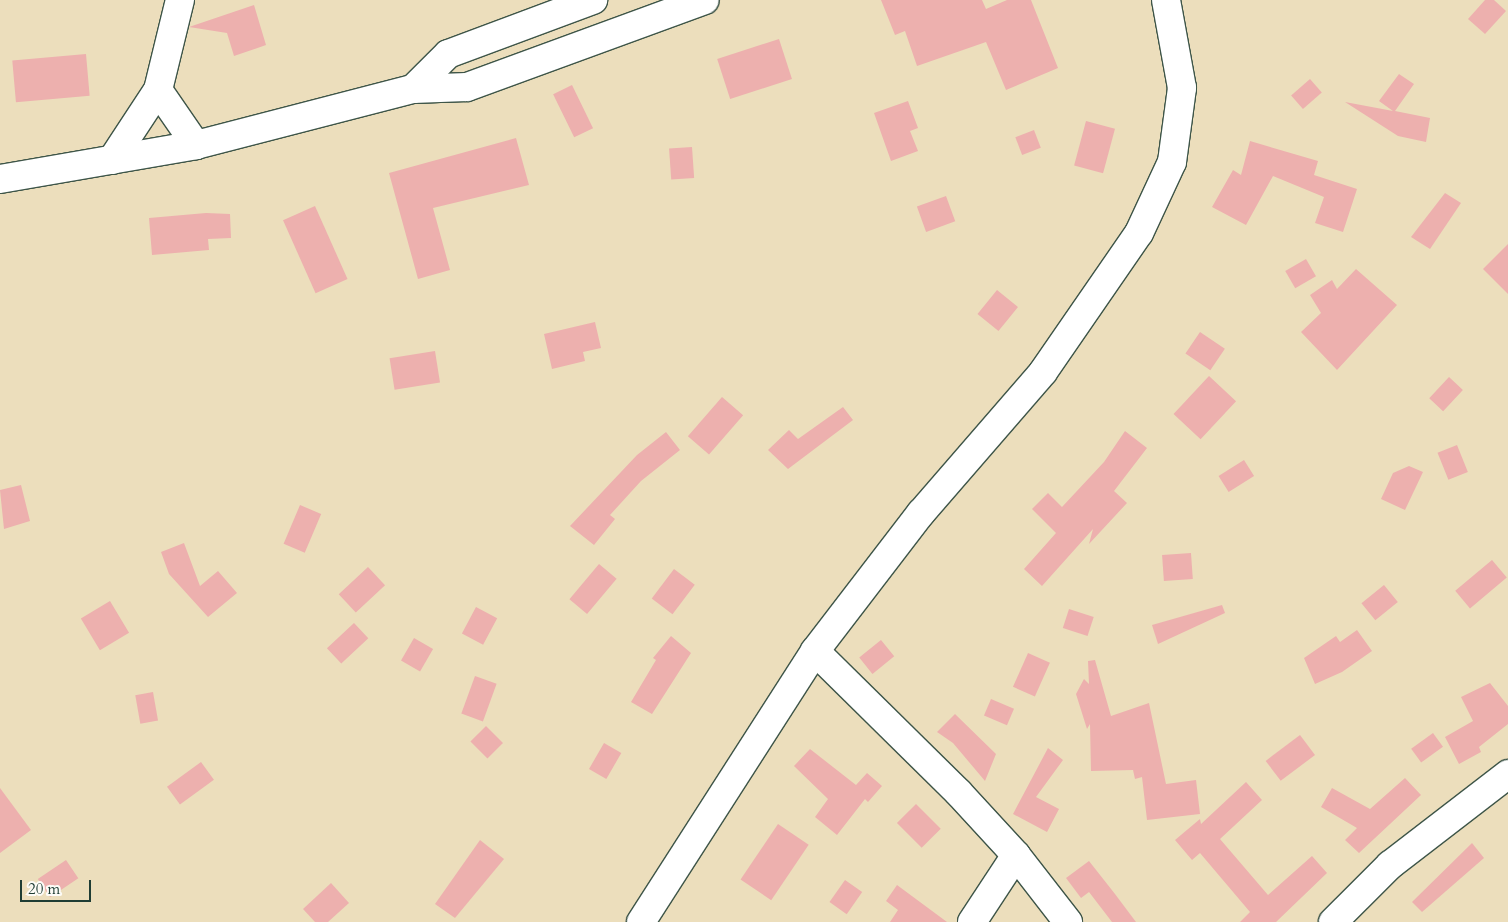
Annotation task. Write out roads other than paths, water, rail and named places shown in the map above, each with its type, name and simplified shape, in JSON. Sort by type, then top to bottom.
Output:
[{"type":"street","points":[[112,160],[158,90],[180,0]]},
{"type":"street","points":[[413,89],[448,54],[593,0]]},
{"type":"street","points":[[0,178],[196,145],[413,89],[467,87],[705,0]]},
{"type":"street","points":[[641,922],[815,651],[921,513],[1043,372],[1139,233],[1172,162],[1182,88],[1166,0]]},
{"type":"street","points":[[158,90],[196,145]]},
{"type":"street","points":[[815,651],[1016,855],[1068,922]]},
{"type":"street","points":[[1333,922],[1390,865],[1508,774]]},
{"type":"street","points":[[972,922],[1016,855]]}]
